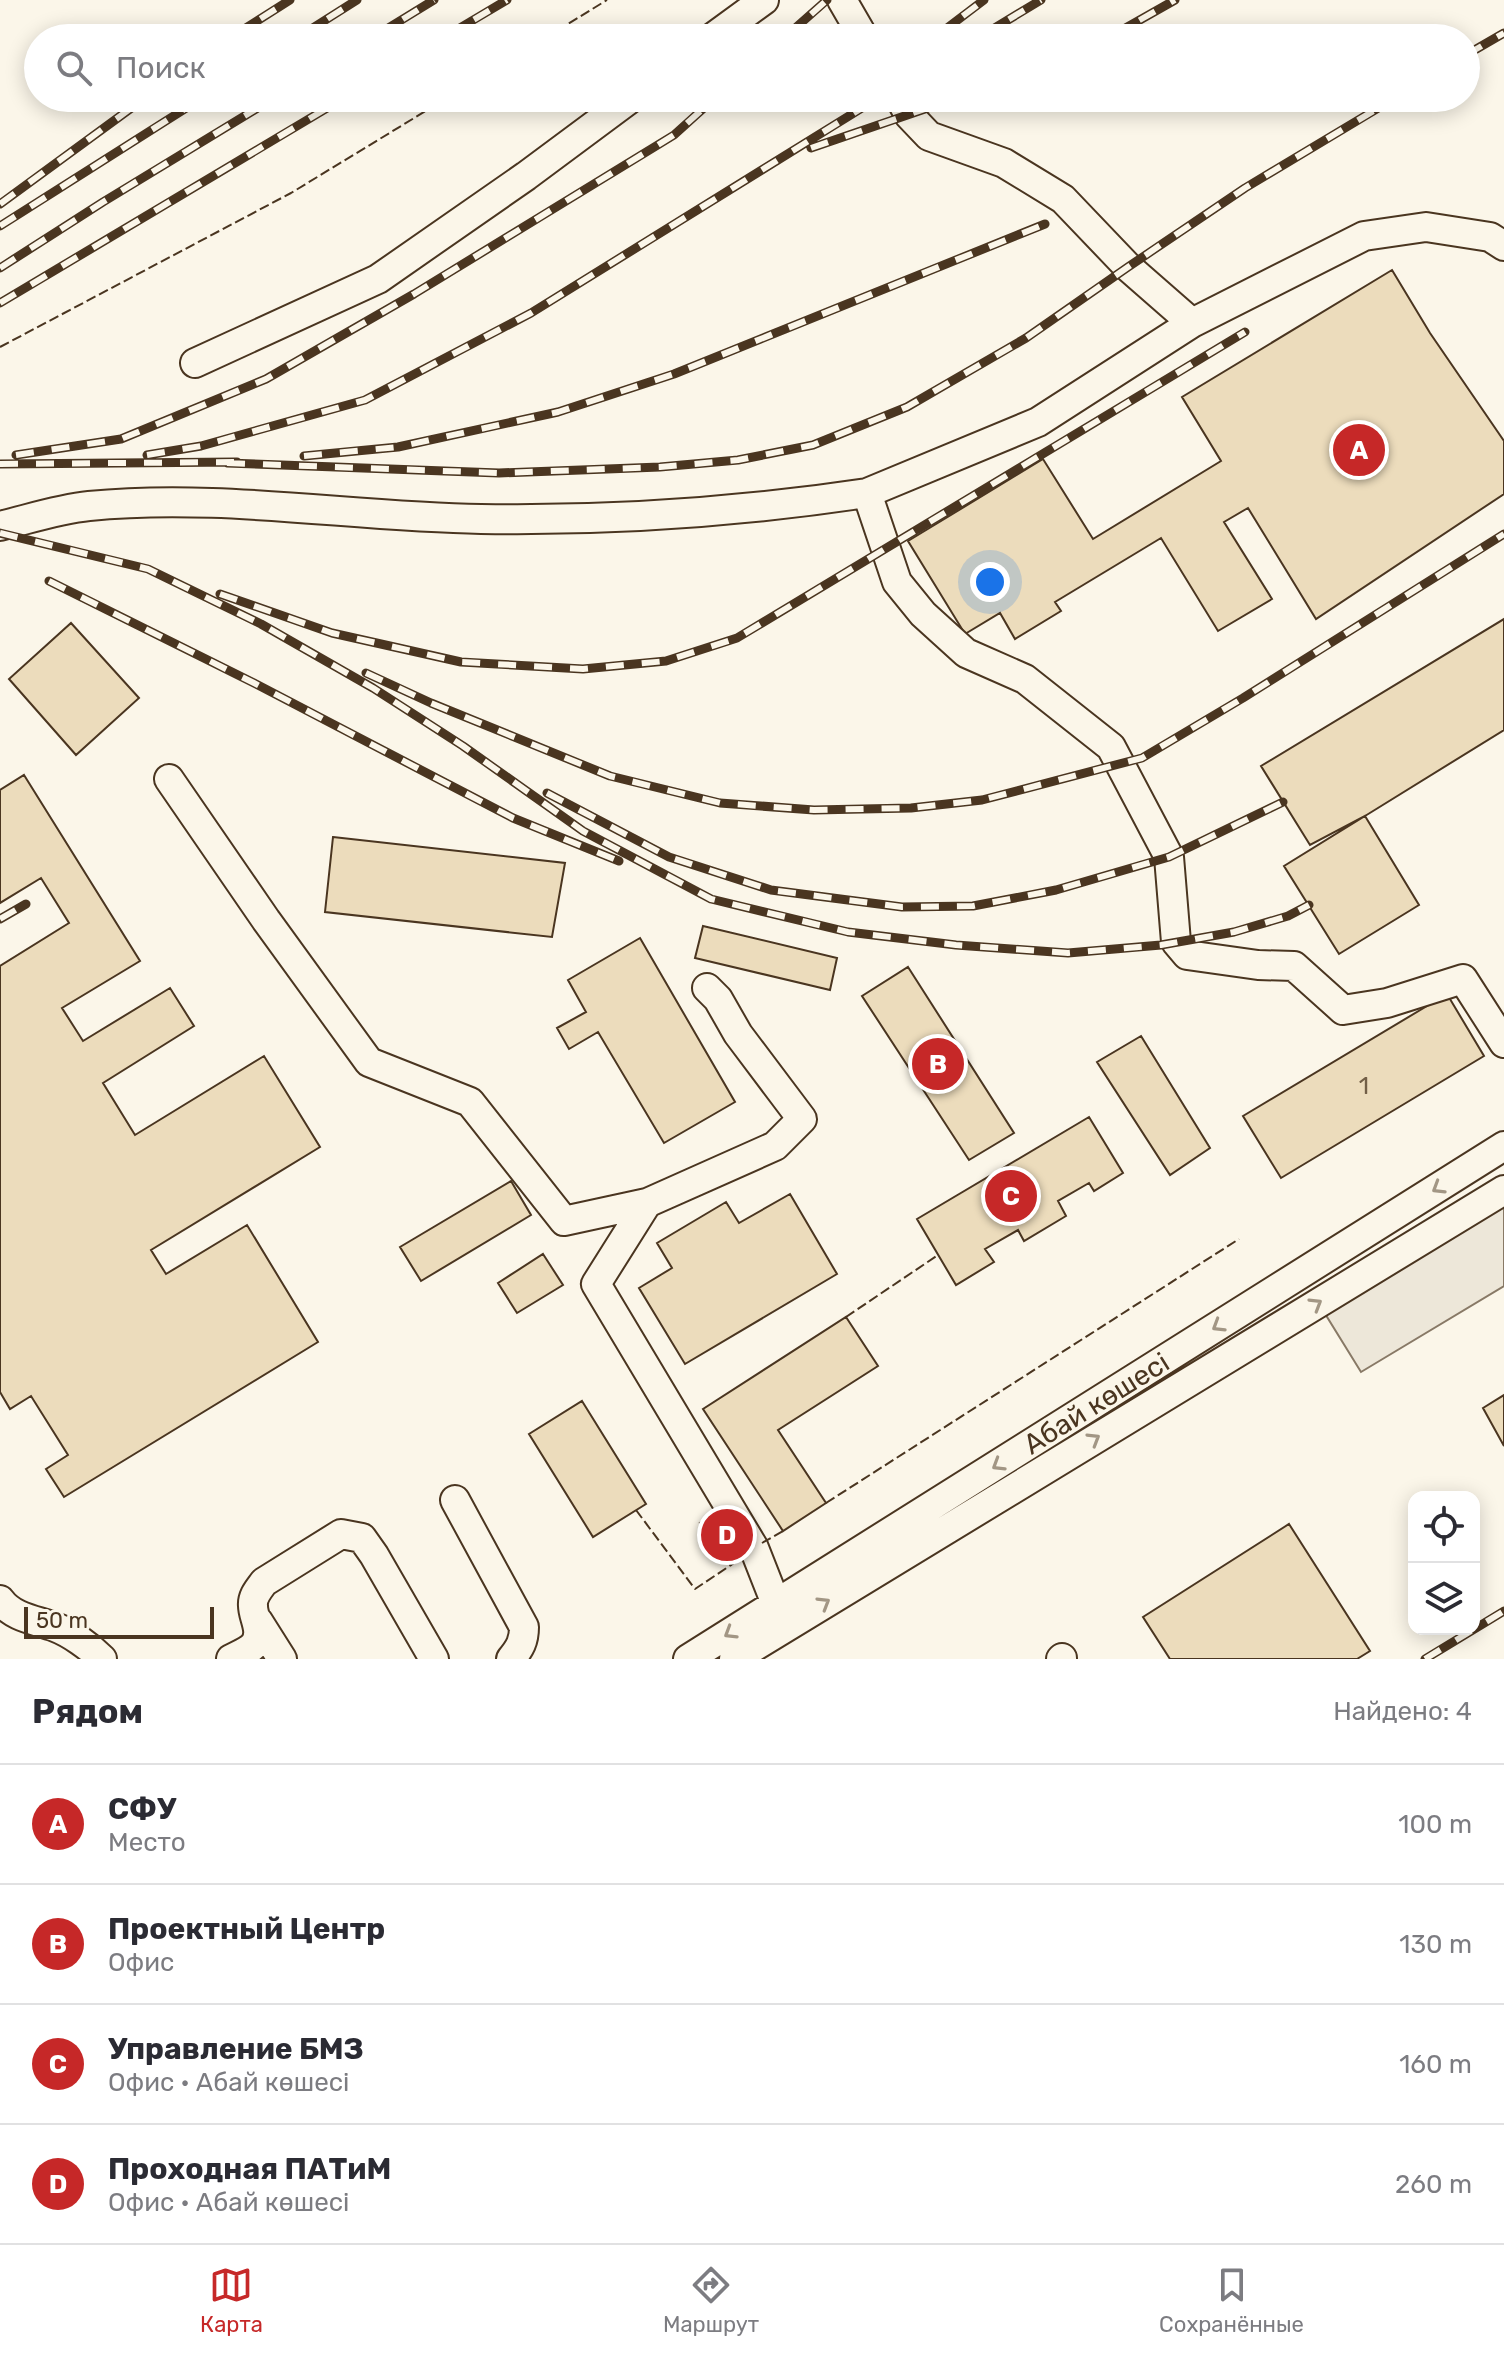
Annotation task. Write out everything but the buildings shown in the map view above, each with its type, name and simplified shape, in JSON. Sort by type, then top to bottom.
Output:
[{"type":"street","points":[[731,24],[764,0]]},
{"type":"street","points":[[842,0],[856,24]]},
{"type":"street","points":[[195,363],[378,279],[612,112]]},
{"type":"street","points":[[907,112],[929,136],[1004,163],[1063,199],[1128,267],[1192,323]]},
{"type":"street","points":[[0,526],[87,506],[182,502],[481,519],[588,518],[792,504],[867,493],[1038,422],[1192,323],[1364,236],[1426,227],[1490,237],[1504,246]]},
{"type":"street","points":[[867,493],[897,582],[923,614],[966,653],[1025,679],[1111,747],[1169,857],[1176,942],[1187,955],[1258,965],[1294,966],[1343,1010],[1387,1003],[1463,979],[1504,1043]]},
{"type":"street","points":[[169,779],[369,1062],[470,1102],[564,1221],[647,1203],[775,1146],[802,1119],[738,1034],[718,999],[707,988]]},
{"type":"street","name":"Абай көшесі","points":[[734,1659],[783,1614],[1504,1146]]},
{"type":"street","name":"Абай көшесі","points":[[688,1659],[783,1614],[1504,1190]]},
{"type":"street","points":[[647,1203],[596,1284],[754,1548],[783,1614]]},
{"type":"street","points":[[455,1500],[524,1627],[520,1648],[511,1659]]},
{"type":"street","points":[[282,1659],[258,1621],[253,1606],[255,1593],[264,1582],[341,1534],[362,1538],[434,1659]]},
{"type":"street","points":[[0,1600],[27,1620],[58,1628],[95,1651],[102,1659]]},
{"type":"street","points":[[231,1659],[254,1645],[258,1637],[258,1621]]},
{"type":"shaded area","points":[[1504,1202],[1504,1286],[1361,1372],[1324,1312]]},
{"type":"railway","points":[[252,24],[290,0]]},
{"type":"railway","points":[[319,24],[357,0]]},
{"type":"railway","points":[[395,24],[434,0]]},
{"type":"railway","points":[[467,24],[507,0]]},
{"type":"railway","points":[[800,24],[827,0]]},
{"type":"railway","points":[[952,24],[984,0]]},
{"type":"railway","points":[[1001,24],[1041,0]]},
{"type":"railway","points":[[1133,24],[1175,0]]},
{"type":"railway","points":[[1480,47],[1504,33]]},
{"type":"railway","points":[[0,204],[126,112]]},
{"type":"railway","points":[[0,226],[180,112]]},
{"type":"railway","points":[[0,268],[251,112]]},
{"type":"railway","points":[[0,303],[321,112]]},
{"type":"railway","points":[[16,455],[121,439],[266,379],[414,294],[674,135],[699,112]]},
{"type":"railway","points":[[147,455],[201,446],[365,400],[531,313],[855,112]]},
{"type":"railway","points":[[811,148],[916,112]]},
{"type":"railway","points":[[227,463],[499,473],[660,467],[738,460],[813,445],[907,407],[1026,338],[1245,188],[1372,112]]},
{"type":"railway","points":[[304,456],[398,447],[558,412],[674,374],[1045,224]]},
{"type":"railway","points":[[220,594],[332,633],[461,662],[583,669],[666,661],[737,638],[1245,332]]},
{"type":"railway","points":[[0,464],[237,462]]},
{"type":"railway","points":[[0,533],[148,569],[261,624],[373,688],[463,746],[583,831],[711,899],[848,932],[956,945],[1068,953],[1161,945],[1234,932],[1288,916],[1309,905]]},
{"type":"railway","points":[[366,673],[610,776],[720,803],[814,810],[911,808],[982,800],[1142,758],[1504,534]]},
{"type":"railway","points":[[49,581],[254,683],[513,818],[619,861]]},
{"type":"railway","points":[[547,793],[669,857],[771,890],[902,907],[973,906],[1056,890],[1169,857],[1283,802]]},
{"type":"railway","points":[[0,919],[26,904]]},
{"type":"railway","points":[[1425,1659],[1504,1611]]},
{"type":"fence","points":[[568,24],[607,0]]},
{"type":"fence","points":[[0,347],[291,193],[424,112]]},
{"type":"fence","points":[[826,1503],[1239,1239]]},
{"type":"fence","points":[[846,1317],[938,1255]]},
{"type":"fence","points":[[636,1510],[695,1589],[731,1565]]},
{"type":"fence","points":[[762,1543],[783,1531]]},
{"type":"place","name":"СФУ","points":[[1359,450]]},
{"type":"place","name":"Проектный Центр","points":[[938,1064]]},
{"type":"place","name":"Управление БМЗ","points":[[1011,1196]]},
{"type":"place","name":"Проходная ПАТиМ","points":[[727,1535]]}]
